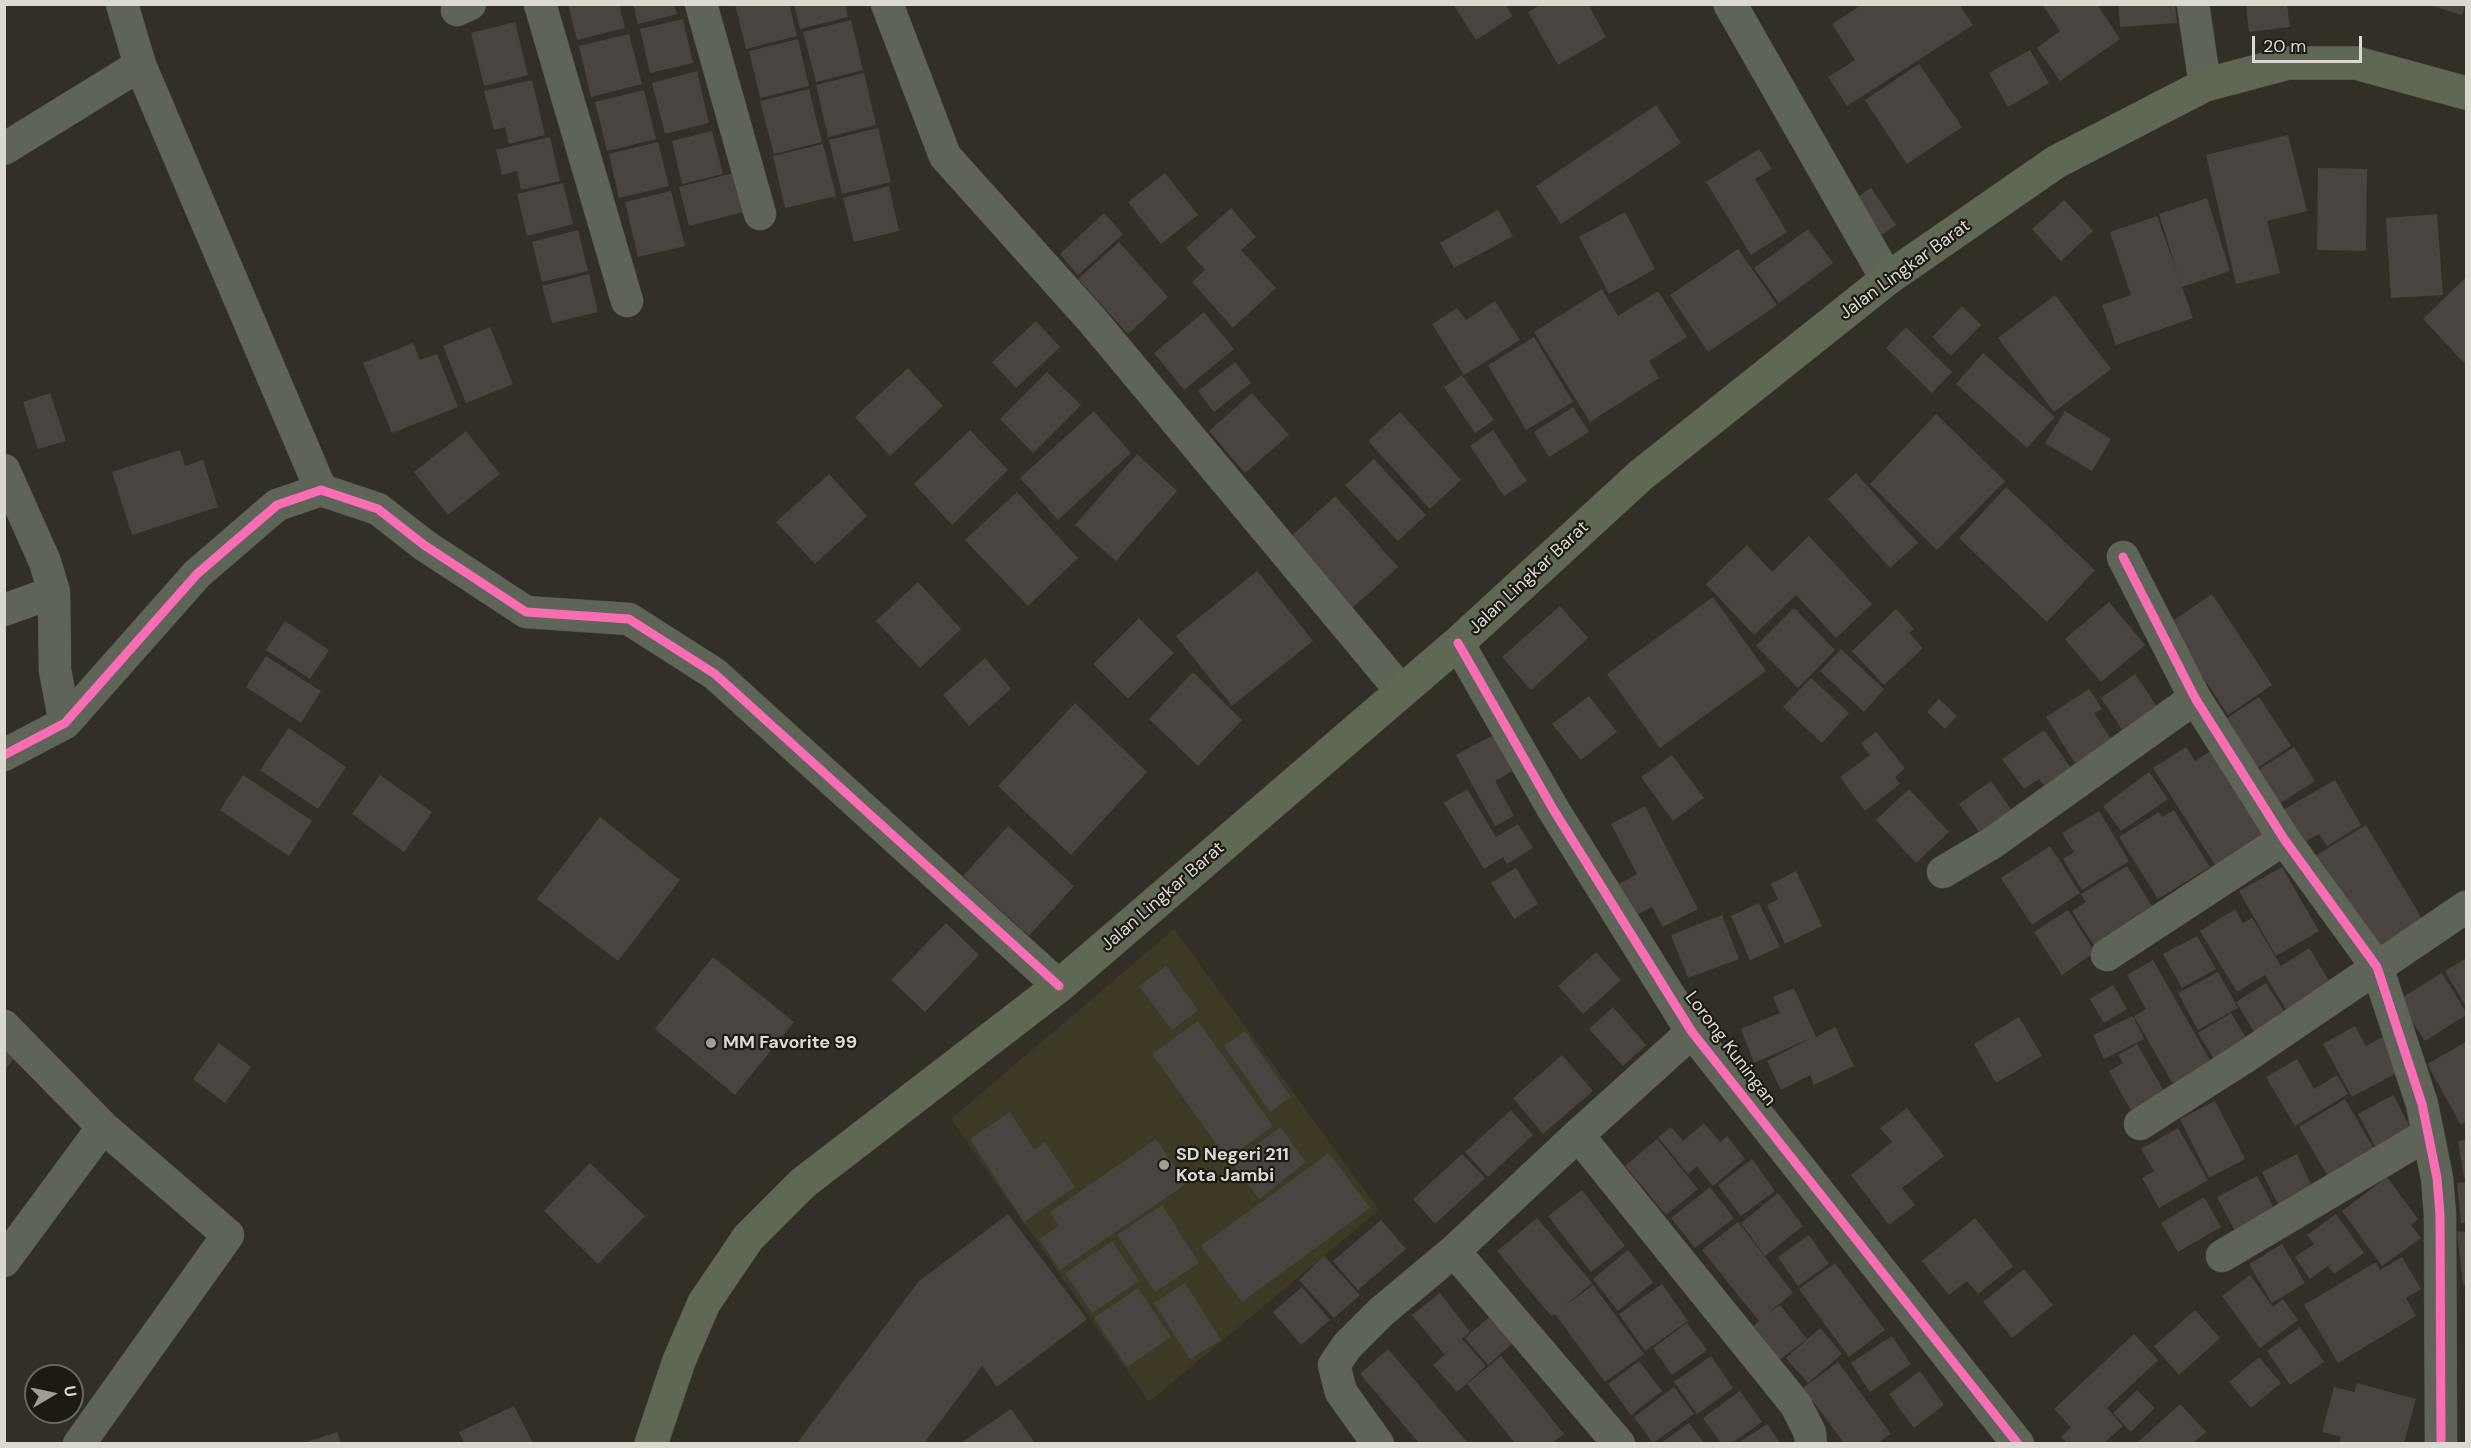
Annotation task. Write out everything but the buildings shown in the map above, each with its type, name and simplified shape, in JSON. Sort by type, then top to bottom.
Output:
[{"type":"highway","name":"Jalan Lingkar Barat","points":[[651,1443],[679,1360],[704,1303],[748,1238],[803,1183],[1059,986],[1458,643],[1641,475],[1887,279],[2056,162],[2205,84],[2288,63],[2356,63],[2466,93]]},
{"type":"street","points":[[122,4],[140,65],[321,490]]},
{"type":"street","points":[[540,4],[627,301]]},
{"type":"street","points":[[700,4],[760,214]]},
{"type":"street","points":[[887,4],[945,156],[1092,320],[1402,692]]},
{"type":"street","points":[[1730,4],[1887,279]]},
{"type":"street","points":[[2193,4],[2205,84]]},
{"type":"street","points":[[4,149],[140,65]]},
{"type":"street","points":[[5,470],[45,562],[54,592],[55,670],[65,723]]},
{"type":"street","points":[[4,755],[65,723],[197,574],[277,505],[321,490],[378,509],[424,545],[526,612],[629,619],[716,674],[1059,986]]},
{"type":"street","points":[[2123,557],[2195,698],[2284,839],[2377,967],[2422,1104],[2437,1178],[2440,1215],[2441,1443]]},
{"type":"street","points":[[4,610],[54,592]]},
{"type":"street","name":"Lorong Kuningan","points":[[1458,643],[1553,809],[1692,1032],[2018,1443]]},
{"type":"street","points":[[1943,872],[1992,843],[2195,698]]},
{"type":"street","points":[[2107,955],[2284,839]]},
{"type":"street","points":[[2140,1124],[2245,1057],[2466,907]]},
{"type":"street","points":[[4,1026],[103,1127],[228,1235],[79,1443]]},
{"type":"street","points":[[1378,1443],[1341,1392],[1335,1365],[1347,1346],[1381,1312],[1454,1251],[1692,1032]]},
{"type":"street","points":[[4,1261],[103,1127]]},
{"type":"street","points":[[2222,1256],[2428,1134]]},
{"type":"street","points":[[1578,1135],[1796,1405],[1810,1433],[1811,1443]]},
{"type":"street","points":[[1454,1251],[1619,1443]]},
{"type":"shaded area","name":"SD Negeri 211 Kota Jambi","points":[[1174,929],[1379,1210],[1149,1402],[951,1119]]},
{"type":"cycle path","points":[[4,755],[65,723],[197,574],[277,505],[321,490],[378,509],[424,545],[526,612],[629,619],[715,674],[1059,986]]},
{"type":"cycle path","points":[[2123,557],[2195,698],[2284,839],[2377,967],[2422,1104],[2437,1178],[2440,1215],[2441,1444]]},
{"type":"cycle path","points":[[1458,643],[1553,809],[1692,1032],[2018,1444]]},
{"type":"place","name":"MM Favorite 99","points":[[711,1043]]},
{"type":"place","name":"SD Negeri 211 Kota Jambi","points":[[1164,1165]]}]
